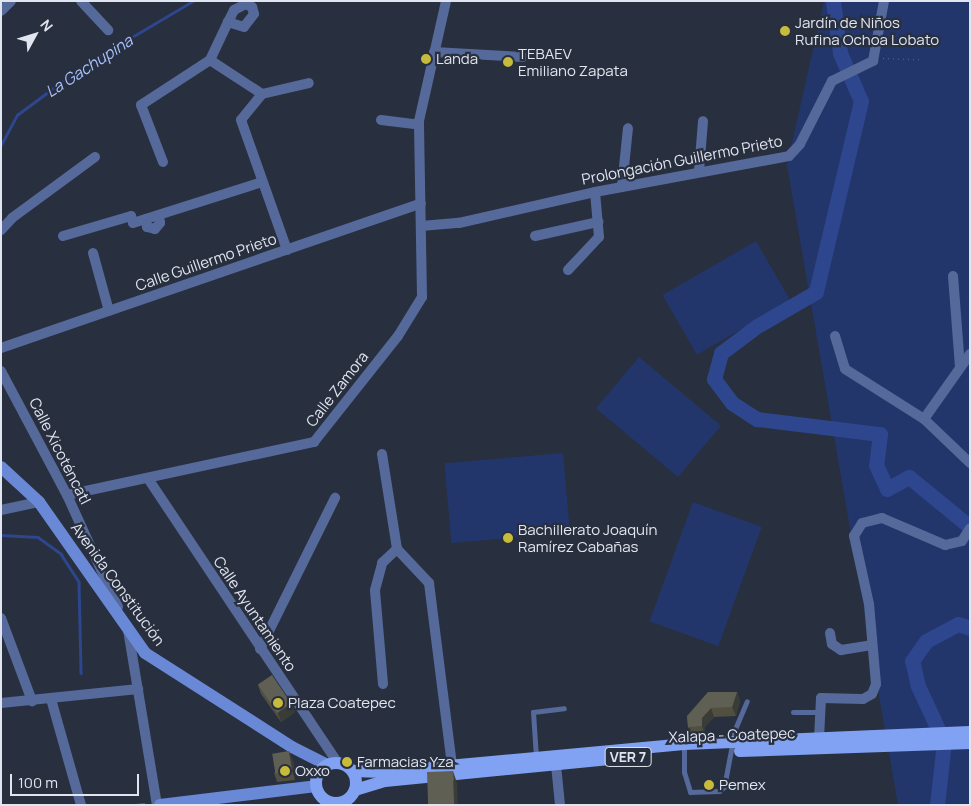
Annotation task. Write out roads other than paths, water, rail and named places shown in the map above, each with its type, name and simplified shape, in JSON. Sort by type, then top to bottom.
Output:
[{"type":"main road","name":"Avenida Constitución","points":[[1,467],[39,502],[145,653],[164,668],[292,747],[332,764]]},
{"type":"main road","name":"VER 7","points":[[900,739],[970,732]]},
{"type":"main road","name":"Xalapa - Coatepec","points":[[732,746],[818,739],[900,739]]},
{"type":"main road","name":"Xalapa - Coatepec","points":[[353,772],[369,773],[536,758],[684,748],[900,739]]},
{"type":"main road","name":"VER 7","points":[[900,739],[970,743]]},
{"type":"main road","name":"Xalapa - Coatepec","points":[[355,790],[385,781],[556,765],[684,748]]},
{"type":"main road","points":[[332,764],[353,772],[355,790],[349,799],[337,804],[324,800],[316,786],[317,774],[332,764]]},
{"type":"main road","points":[[159,805],[316,786]]},
{"type":"street","points":[[1,11],[11,1]]},
{"type":"street","points":[[81,1],[108,30]]},
{"type":"street","name":"Calle Zamora","points":[[67,495],[149,480],[314,442],[398,336],[422,297],[419,125],[446,1]]},
{"type":"street","name":"Prolongación Guillermo Prieto","points":[[421,226],[458,223],[622,186],[699,171],[773,161],[794,153],[829,86],[840,76],[871,61],[884,1]]},
{"type":"street","points":[[162,162],[141,105],[210,60],[228,22]]},
{"type":"street","points":[[434,52],[523,56]]},
{"type":"street","points":[[210,60],[262,94]]},
{"type":"street","points":[[287,250],[241,120],[262,94],[309,84]]},
{"type":"street","points":[[381,120],[419,125]]},
{"type":"street","points":[[699,171],[703,121]]},
{"type":"street","points":[[622,186],[628,128]]},
{"type":"street","points":[[1,230],[12,218],[95,157]]},
{"type":"street","points":[[63,236],[131,216],[133,223],[159,216],[262,182]]},
{"type":"street","points":[[568,270],[599,237],[595,192]]},
{"type":"street","name":"Calle Guillermo Prieto","points":[[1,348],[421,203]]},
{"type":"street","points":[[535,236],[598,222]]},
{"type":"street","points":[[93,253],[109,311]]},
{"type":"street","points":[[953,276],[960,367]]},
{"type":"street","points":[[835,336],[845,369],[924,419],[970,462]]},
{"type":"street","points":[[924,419],[947,391],[960,367],[970,354]]},
{"type":"street","name":"Calle Xicoténcatl","points":[[1,370],[67,495],[128,630],[159,805]]},
{"type":"street","points":[[382,454],[397,549],[429,583],[452,766]]},
{"type":"street","name":"Calle Ayuntamiento","points":[[149,480],[260,649],[332,764]]},
{"type":"street","points":[[260,649],[335,498]]},
{"type":"street","points":[[1,510],[39,502]]},
{"type":"street","points":[[818,739],[821,698],[863,699],[872,694],[876,684],[866,582],[855,554],[854,536],[862,523],[882,518],[933,542],[946,545],[962,541],[970,528]]},
{"type":"street","points":[[383,684],[375,590],[382,563],[397,549]]},
{"type":"street","points":[[1,618],[32,701]]},
{"type":"street","points":[[830,633],[832,644],[841,650],[872,645]]},
{"type":"street","points":[[1,703],[138,689]]},
{"type":"street","points":[[51,699],[81,805]]},
{"type":"street","points":[[556,765],[560,805]]},
{"type":"lane","points":[[684,748],[687,788],[695,794],[724,787],[732,746],[747,701]]},
{"type":"lane","points":[[536,758],[533,712],[564,708]]},
{"type":"lane","points":[[793,712],[821,712]]},
{"type":"waterway","name":"La Gachupina","points":[[1,145],[17,115],[83,66],[193,1]]},
{"type":"waterway","points":[[833,1],[840,53],[861,101],[816,292],[757,326],[721,353],[714,379],[732,403],[757,419],[880,434],[876,465],[887,489],[909,477],[970,527]]},
{"type":"waterway","name":"La Gachupina","points":[[1,535],[38,537],[61,554],[79,582],[81,673]]},
{"type":"waterway","points":[[937,805],[944,742],[918,686],[912,661],[926,641],[958,624],[970,628]]},
{"type":"place","name":"Jardín de Niños Rufina Ochoa Lobato","points":[[785,31]]},
{"type":"place","name":"Landa","points":[[426,59]]},
{"type":"place","name":"TEBAEV Emiliano Zapata","points":[[508,62]]},
{"type":"place","name":"Bachillerato Joaquín Ramírez Cabañas","points":[[508,538]]},
{"type":"place","name":"Plaza Coatepec","points":[[278,703]]},
{"type":"place","name":"Farmacias Yza","points":[[347,762]]},
{"type":"place","name":"Oxxo","points":[[285,771]]},
{"type":"place","name":"Pemex","points":[[709,785]]}]
